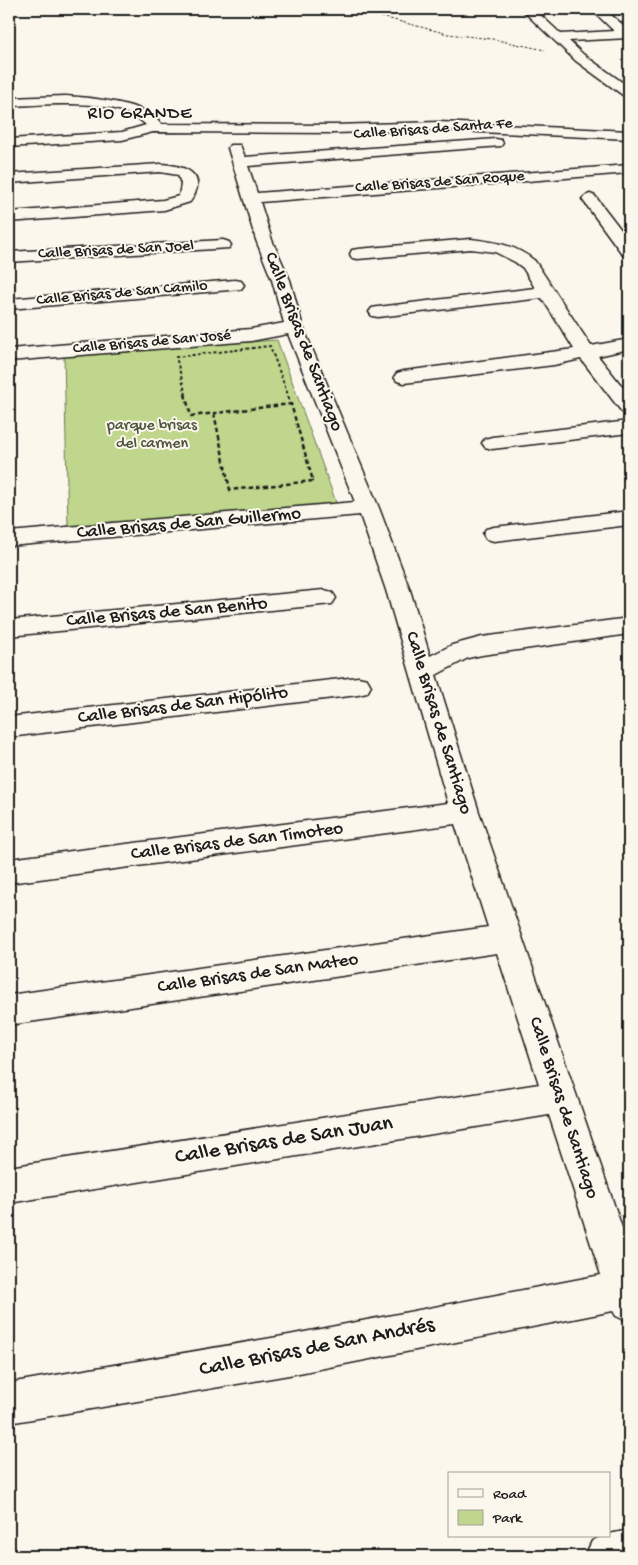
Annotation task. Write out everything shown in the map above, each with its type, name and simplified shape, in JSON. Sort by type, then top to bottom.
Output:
[{"type":"street","points":[[527,9],[588,64],[629,92]]},
{"type":"street","points":[[597,9],[627,34]]},
{"type":"street","points":[[560,38],[627,34]]},
{"type":"street","points":[[588,64],[613,66]]},
{"type":"street","points":[[9,102],[66,100],[94,102],[132,112],[154,126]]},
{"type":"street","points":[[9,143],[122,136],[154,126],[334,130],[439,126],[629,135]]},
{"type":"street","points":[[446,134],[543,139]]},
{"type":"street","name":"Calle Brisas de Santa Fe","points":[[238,155],[543,139],[610,141],[629,144]]},
{"type":"street","name":"Calle Brisas de Santiago","points":[[238,155],[250,198],[281,280],[294,327],[368,508],[398,590],[465,812],[627,1296]]},
{"type":"street","points":[[9,178],[160,168],[186,173],[189,177],[189,190],[184,200],[164,205],[9,217]]},
{"type":"street","name":"Calle Brisas de San Roque","points":[[250,198],[629,169]]},
{"type":"street","points":[[590,199],[629,251]]},
{"type":"street","points":[[358,254],[471,244],[488,244],[508,251],[529,265],[586,353],[629,408]]},
{"type":"street","name":"Calle Brisas de San Joel","points":[[9,257],[223,245]]},
{"type":"street","name":"Calle Brisas de San Camilo","points":[[9,304],[235,285]]},
{"type":"street","points":[[378,312],[547,292]]},
{"type":"street","name":"Calle Brisas de San José","points":[[9,355],[251,335],[294,327]]},
{"type":"street","points":[[404,377],[554,359],[629,344]]},
{"type":"street","points":[[492,443],[629,427]]},
{"type":"street","name":"Calle Brisas de San Guillermo","points":[[9,539],[368,508]]},
{"type":"street","points":[[494,534],[629,518]]},
{"type":"street","name":"Calle Brisas de San Benito","points":[[9,628],[324,598]]},
{"type":"street","points":[[422,671],[462,651],[482,646],[629,626]]},
{"type":"street","name":"Calle Brisas de San Hipólito","points":[[9,727],[358,686]]},
{"type":"street","name":"Calle Brisas de San Timoteo","points":[[9,871],[465,812]]},
{"type":"street","name":"Calle Brisas de San Mateo","points":[[9,1010],[507,938]]},
{"type":"street","name":"Calle Brisas de San Juan","points":[[9,1185],[559,1097]]},
{"type":"street","name":"Calle Brisas de San Andrés","points":[[9,1403],[627,1296]]},
{"type":"street","points":[[607,1556],[629,1552]]},
{"type":"path","points":[[351,9],[448,34],[492,39],[541,49],[588,64]]},
{"type":"path","points":[[214,413],[230,490],[313,480],[291,404],[270,346],[176,357],[190,416],[214,413],[291,404]]},
{"type":"green space","name":"parque brisas del carmen","points":[[277,340],[337,505],[68,528],[64,355]]},
{"type":"district","name":"RIO GRANDE","points":[[140,114]]}]
